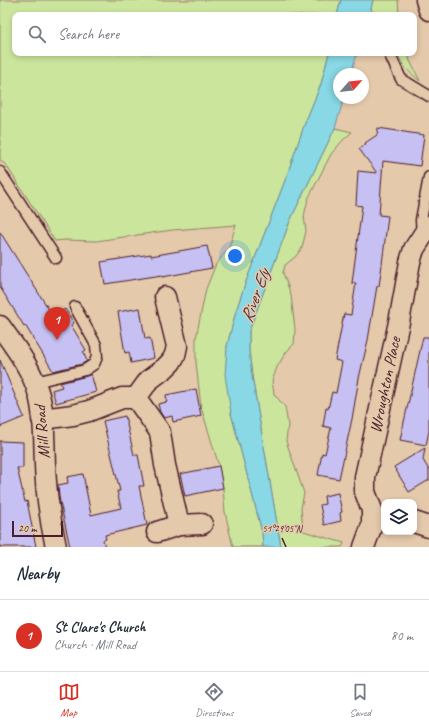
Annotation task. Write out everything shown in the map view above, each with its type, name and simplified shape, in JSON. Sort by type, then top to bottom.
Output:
[{"type":"street","points":[[426,0],[429,10]]},
{"type":"street","name":"Wroughton Place","points":[[364,547],[378,511],[365,492],[365,477],[399,322],[410,262],[414,249],[426,231]]},
{"type":"street","points":[[136,398],[149,380],[165,368],[175,356],[177,346],[165,297]]},
{"type":"street","name":"Mill Road","points":[[0,326],[21,356],[35,382],[39,396],[50,517],[56,547]]},
{"type":"street","points":[[42,419],[73,415],[89,411],[122,398],[136,398]]},
{"type":"street","points":[[136,398],[160,432],[165,465],[179,525]]},
{"type":"street","points":[[417,523],[429,527]]},
{"type":"street","points":[[157,532],[179,525],[202,524]]},
{"type":"lane","points":[[390,56],[401,79],[429,96]]},
{"type":"lane","points":[[0,172],[56,258]]},
{"type":"lane","points":[[426,231],[421,220],[429,177]]},
{"type":"lane","points":[[35,382],[85,370],[94,364],[97,357],[96,345],[75,307]]},
{"type":"green space","points":[[0,0],[341,0],[338,12],[12,12],[12,56],[328,56],[321,84],[245,284],[227,346],[231,413],[262,532],[263,547],[233,547],[225,512],[219,466],[201,407],[196,362],[196,338],[206,289],[216,264],[229,248],[236,225],[172,230],[96,241],[55,241],[6,165],[0,160]]},
{"type":"green space","points":[[373,0],[398,0],[399,12],[372,12],[371,8]]},
{"type":"green space","points":[[410,56],[409,59],[420,81],[403,65],[399,57]]},
{"type":"green space","points":[[335,128],[352,132],[331,154],[308,199],[304,216],[306,231],[302,248],[295,257],[285,265],[283,273],[291,295],[295,330],[294,344],[286,352],[277,367],[272,381],[274,394],[285,407],[288,425],[286,441],[304,493],[301,508],[303,531],[344,543],[342,547],[281,547],[252,376],[249,350],[249,331],[290,221]]},
{"type":"water","points":[[341,0],[373,0],[371,8],[372,12],[338,12]]},
{"type":"water","name":"River Ely","points":[[328,56],[356,56],[353,68],[333,68],[333,104],[342,104],[335,128],[290,221],[249,331],[249,350],[252,376],[281,547],[263,547],[262,532],[231,413],[225,375],[227,346],[245,284],[286,178],[305,123],[321,84]]},
{"type":"building","points":[[378,128],[424,135],[420,166],[383,161],[379,215],[388,216],[381,272],[339,479],[318,475],[322,453],[325,454],[331,428],[323,426],[326,408],[328,409],[332,392],[336,393],[342,362],[335,360],[344,314],[351,315],[356,283],[352,283],[362,206],[356,205],[358,171],[377,173],[359,149],[377,135]]},
{"type":"building","points":[[0,232],[53,316],[65,309],[74,323],[71,325],[86,350],[83,352],[87,361],[82,364],[53,371],[0,287]]},
{"type":"building","points":[[207,246],[212,268],[162,277],[162,275],[105,284],[101,262],[151,254],[151,256]]},
{"type":"building","points":[[140,308],[145,339],[150,338],[154,358],[131,363],[129,352],[125,353],[118,312]]},
{"type":"building","points":[[423,337],[429,337],[429,431],[426,445],[400,440]]},
{"type":"building","points":[[0,360],[24,417],[0,427]]},
{"type":"building","points":[[91,374],[96,392],[56,403],[52,390],[62,387],[60,383]]},
{"type":"building","points":[[196,389],[201,416],[173,422],[172,416],[164,418],[160,412],[158,404],[167,402],[166,395]]},
{"type":"building","points":[[125,416],[134,455],[138,455],[144,486],[139,486],[147,525],[105,535],[106,539],[103,540],[105,547],[70,547],[59,497],[58,485],[68,483],[67,477],[83,474],[91,515],[121,508],[117,491],[120,491],[103,421]]},
{"type":"building","points":[[0,441],[23,442],[23,468],[17,468],[25,502],[27,501],[36,547],[0,547]]},
{"type":"building","points":[[425,448],[423,460],[429,470],[429,480],[409,492],[394,467]]},
{"type":"building","points":[[219,466],[223,488],[185,496],[180,474]]},
{"type":"building","points":[[338,493],[342,512],[340,513],[341,521],[324,525],[320,505],[325,504],[324,496]]},
{"type":"place","name":"St Clare's Church","points":[[57,340]]}]
